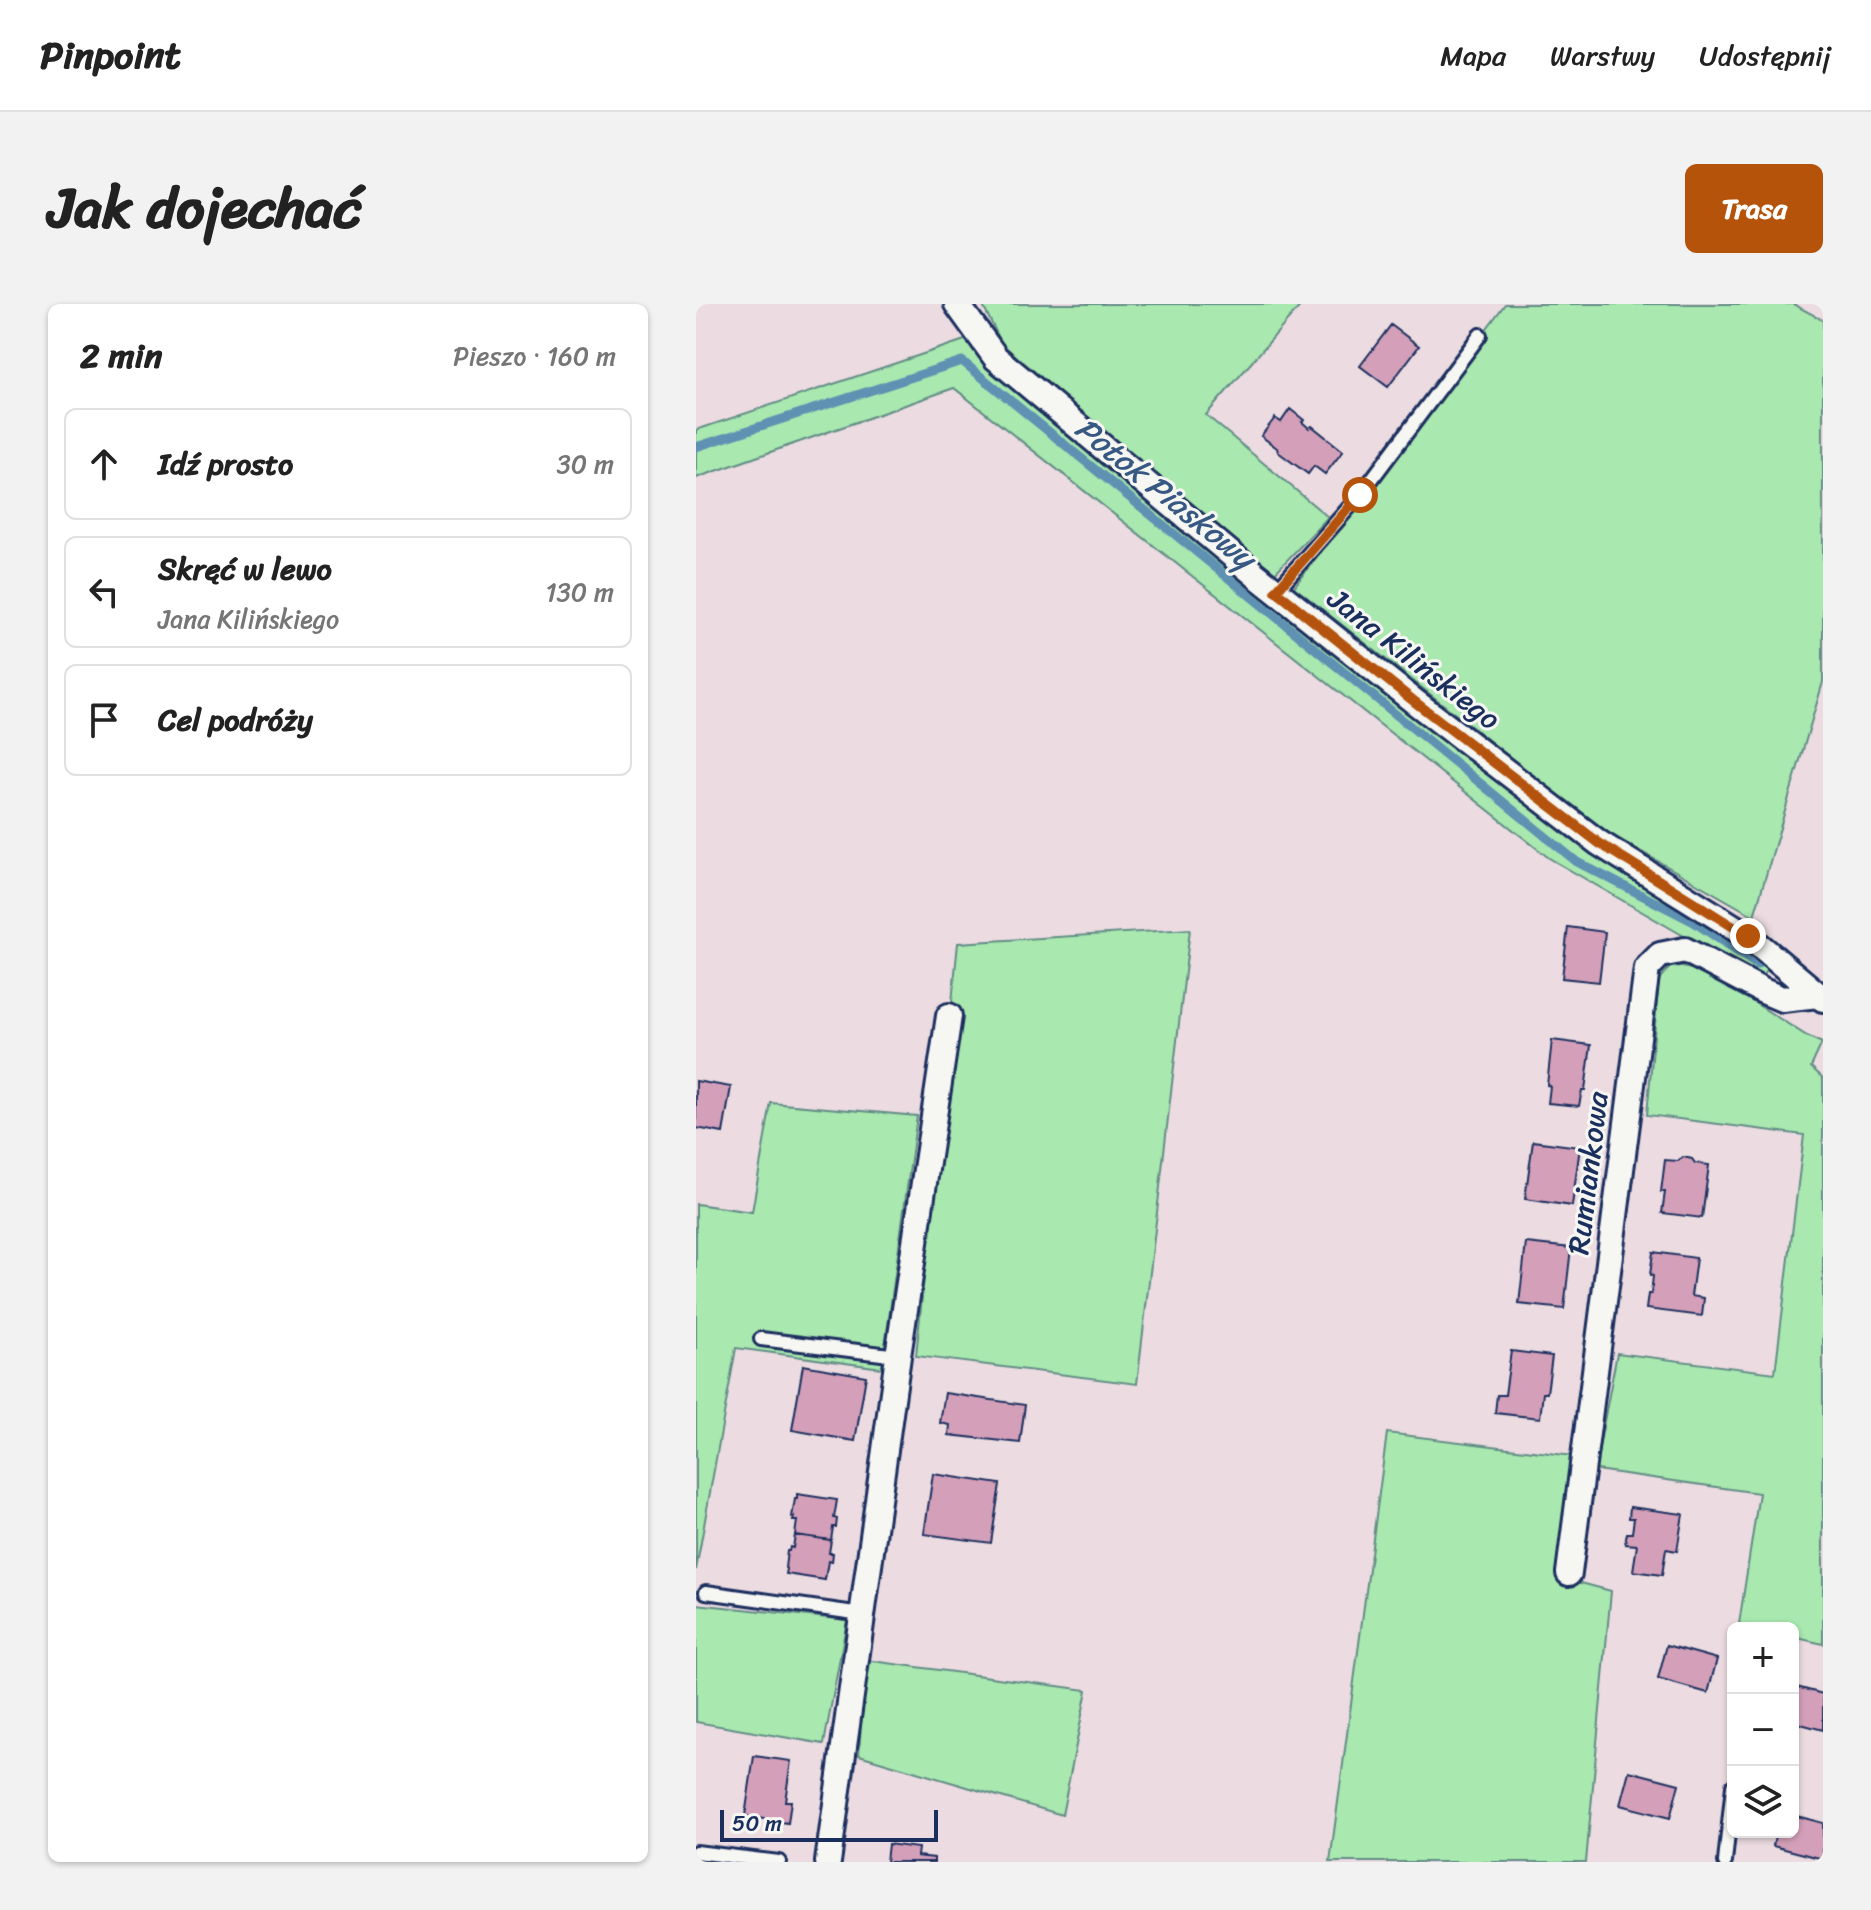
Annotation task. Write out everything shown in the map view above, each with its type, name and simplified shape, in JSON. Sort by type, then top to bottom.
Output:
[{"type":"street","name":"Jana Kilińskiego","points":[[957,304],[996,358],[1276,591],[1599,843],[1748,936],[1821,997]]},
{"type":"street","name":"Rumiankowa","points":[[1569,1573],[1647,968],[1660,955],[1685,950],[1782,999],[1821,997]]},
{"type":"street","points":[[828,1862],[949,1016]]},
{"type":"lane","points":[[1276,591],[1360,495],[1480,335]]},
{"type":"lane","points":[[761,1339],[898,1356]]},
{"type":"lane","points":[[706,1592],[862,1614]]},
{"type":"lane","points":[[1725,1862],[1728,1838]]},
{"type":"lane","points":[[696,1852],[779,1862]]},
{"type":"green space","points":[[982,304],[1302,304],[1206,415],[1328,517],[1274,574],[1002,344]]},
{"type":"green space","points":[[1505,304],[1793,304],[1823,320],[1823,682],[1754,916],[1600,828],[1294,587]]},
{"type":"green space","points":[[968,339],[1560,831],[1736,939],[1769,966],[1760,980],[1549,858],[954,388],[696,478],[696,430]]},
{"type":"green space","points":[[1190,929],[1137,1384],[916,1356],[958,943]]},
{"type":"green space","points":[[1672,965],[1706,972],[1822,1043],[1811,1067],[1823,1078],[1823,1644],[1799,1638],[1799,1622],[1739,1622],[1759,1493],[1596,1470],[1581,1583],[1611,1591],[1586,1862],[1330,1862],[1387,1433],[1573,1456],[1595,1469],[1617,1353],[1775,1373],[1804,1135],[1647,1115],[1659,979]]},
{"type":"green space","points":[[771,1103],[917,1116],[882,1368],[736,1348],[696,1570],[696,1204],[752,1212]]},
{"type":"green space","points":[[696,1604],[847,1620],[824,1744],[696,1722]]},
{"type":"green space","points":[[865,1660],[1087,1690],[1062,1815],[859,1755]]},
{"type":"building","points":[[1391,325],[1419,346],[1388,387],[1360,366]]},
{"type":"building","points":[[1290,409],[1309,428],[1312,426],[1343,451],[1325,474],[1314,466],[1308,474],[1261,436],[1275,418],[1281,422]]},
{"type":"building","points":[[1568,927],[1605,932],[1599,982],[1562,978]]},
{"type":"building","points":[[1552,1040],[1591,1045],[1585,1090],[1582,1090],[1579,1106],[1548,1103]]},
{"type":"building","points":[[696,1081],[731,1087],[723,1133],[696,1128]]},
{"type":"building","points":[[1533,1141],[1580,1147],[1572,1206],[1525,1199]]},
{"type":"building","points":[[1683,1157],[1709,1165],[1702,1218],[1662,1213],[1665,1160],[1678,1161]]},
{"type":"building","points":[[1526,1243],[1571,1248],[1564,1309],[1519,1304]]},
{"type":"building","points":[[1653,1252],[1696,1258],[1691,1296],[1704,1298],[1702,1316],[1646,1309],[1648,1294],[1651,1294]]},
{"type":"building","points":[[1511,1351],[1552,1356],[1540,1418],[1495,1413],[1497,1395],[1505,1395]]},
{"type":"building","points":[[803,1365],[866,1376],[855,1441],[792,1430]]},
{"type":"building","points":[[945,1393],[1025,1405],[1020,1443],[949,1435],[950,1425],[940,1423]]},
{"type":"building","points":[[933,1474],[1000,1484],[991,1543],[924,1534]]},
{"type":"building","points":[[797,1494],[837,1500],[836,1527],[833,1527],[831,1540],[795,1535],[797,1521],[793,1521],[792,1517]]},
{"type":"building","points":[[1630,1507],[1683,1514],[1677,1551],[1666,1549],[1662,1575],[1633,1571],[1637,1545],[1625,1544],[1627,1533],[1632,1533],[1634,1518],[1629,1518]]},
{"type":"building","points":[[795,1535],[831,1540],[829,1553],[833,1553],[832,1562],[828,1561],[825,1580],[786,1574],[787,1551],[793,1548]]},
{"type":"building","points":[[1667,1645],[1717,1659],[1708,1693],[1658,1679]]},
{"type":"building","points":[[1799,1688],[1823,1694],[1823,1730],[1799,1724]]},
{"type":"building","points":[[754,1756],[791,1761],[785,1801],[791,1801],[788,1823],[745,1816]]},
{"type":"building","points":[[1629,1771],[1679,1784],[1670,1818],[1620,1805]]},
{"type":"building","points":[[1799,1817],[1823,1823],[1823,1859],[1773,1846],[1775,1838],[1799,1838]]},
{"type":"building","points":[[888,1844],[918,1848],[917,1856],[934,1858],[934,1862],[886,1862]]},
{"type":"waterway","name":"Potok Piaskowy","points":[[696,447],[962,361],[1577,862],[1694,922],[1757,965]]},
{"type":"route","points":[[1360,495],[1276,591],[1599,843],[1748,936]]}]
